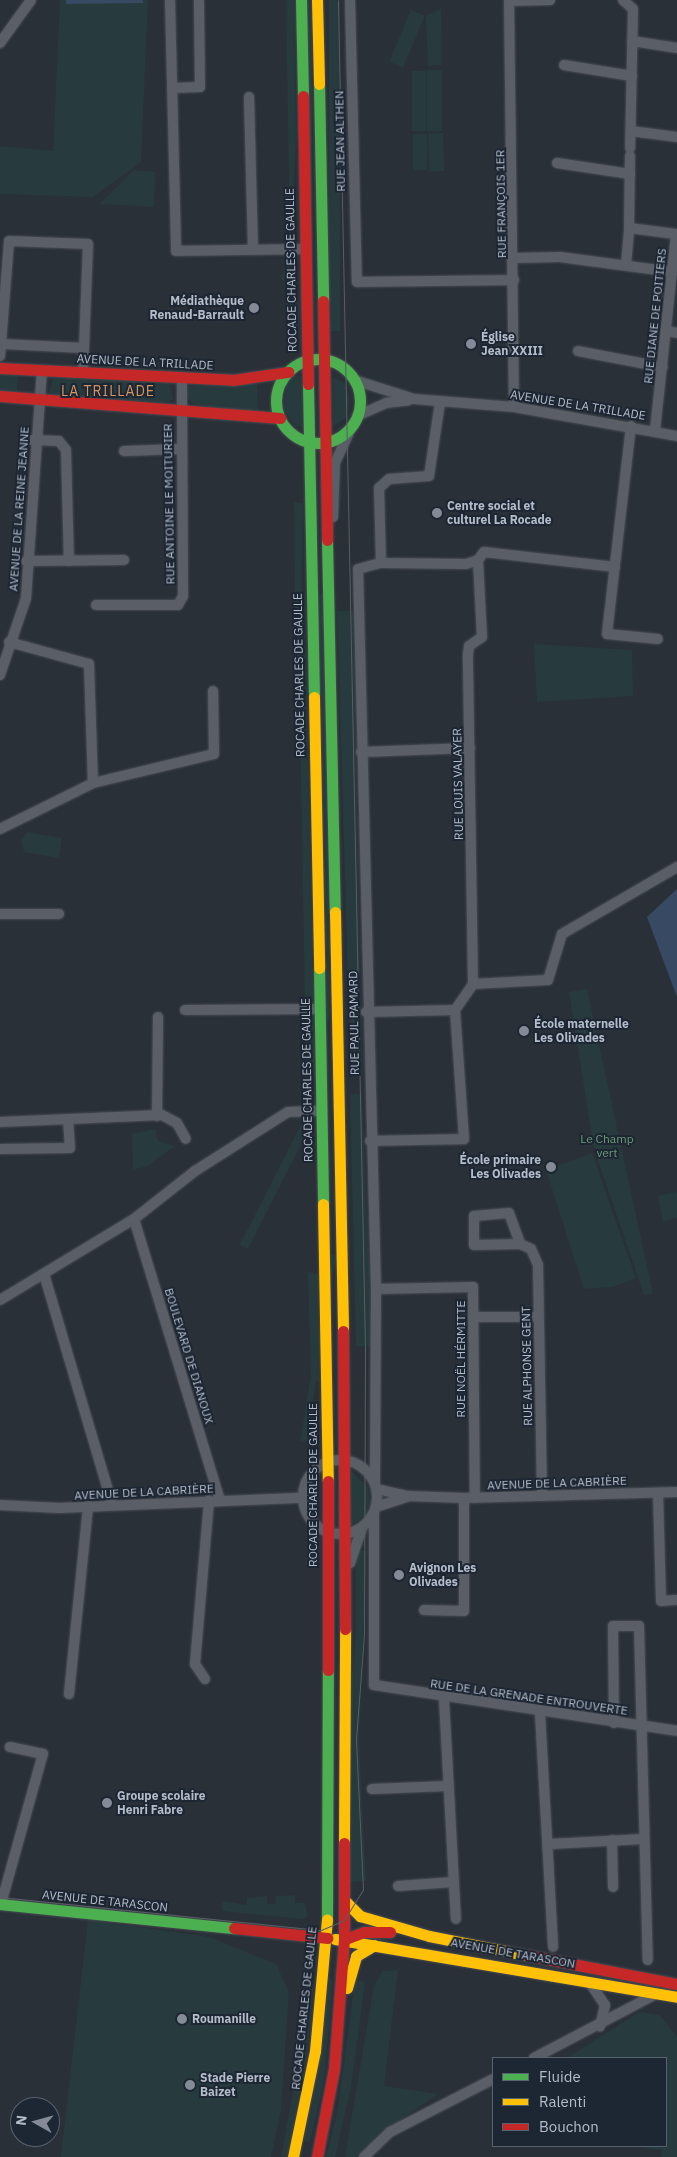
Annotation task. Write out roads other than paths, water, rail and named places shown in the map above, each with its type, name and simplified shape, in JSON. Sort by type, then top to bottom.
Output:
[{"type":"main road","name":"ROCADE CHARLES DE GAULLE","points":[[293,2157],[308,2094],[325,1962],[328,1463],[304,249],[301,0]]},
{"type":"main road","points":[[317,0],[329,548],[344,1460],[342,1616],[344,1940],[337,2038]]},
{"type":"main road","points":[[325,359],[340,365],[354,380],[360,397],[355,420],[327,442],[308,442],[290,431],[280,418],[278,389],[288,372],[307,360],[325,359]]},
{"type":"main road","name":"AVENUE DE LA TRILLADE","points":[[0,368],[233,380],[288,372]]},
{"type":"main road","points":[[0,396],[280,418]]},
{"type":"main road","points":[[326,1890],[336,1931],[344,1940]]},
{"type":"main road","name":"AVENUE DE TARASCON","points":[[344,1900],[360,1916],[429,1936]]},
{"type":"main road","name":"AVENUE DE TARASCON","points":[[1,1904],[344,1940],[677,1997]]},
{"type":"main road","name":"AVENUE DE TARASCON","points":[[344,1940],[375,1930],[429,1936],[677,1984]]},
{"type":"main road","points":[[325,1962],[344,1940]]},
{"type":"main road","points":[[317,2157],[337,2038],[353,1962],[374,1945]]},
{"type":"street","points":[[170,0],[176,251],[304,249]]},
{"type":"street","points":[[172,88],[200,87],[199,0]]},
{"type":"street","name":"RUE JEAN ALTHEN","points":[[350,0],[357,282],[514,280]]},
{"type":"street","name":"RUE FRANÇOIS 1ER","points":[[514,407],[514,258],[509,1],[550,0]]},
{"type":"street","points":[[623,0],[633,10],[630,174],[626,265]]},
{"type":"street","points":[[0,43],[27,2]]},
{"type":"street","points":[[632,41],[677,48]]},
{"type":"street","points":[[564,65],[632,76]]},
{"type":"street","points":[[249,97],[253,250]]},
{"type":"street","points":[[631,130],[677,137]]},
{"type":"street","points":[[558,163],[630,174]]},
{"type":"street","name":"RUE DIANE DE POITIERS","points":[[628,228],[676,234],[655,431]]},
{"type":"street","points":[[0,356],[3,344],[4,267],[10,241],[88,244],[83,373]]},
{"type":"street","points":[[514,258],[626,265],[673,272]]},
{"type":"street","points":[[666,331],[677,333]]},
{"type":"street","points":[[3,344],[84,348]]},
{"type":"street","points":[[578,351],[662,367]]},
{"type":"street","name":"AVENUE DE LA REINE JEANNE","points":[[0,675],[11,643],[28,561],[35,440],[42,371]]},
{"type":"street","name":"RUE ANTOINE LE MOITURIER","points":[[96,605],[178,605],[183,596],[180,409],[182,378]]},
{"type":"street","name":"AVENUE DE LA TRILLADE","points":[[354,380],[414,399],[514,407],[631,426],[677,436]]},
{"type":"street","name":"AVENUE DE LA TRILLADE","points":[[355,420],[386,403],[414,399]]},
{"type":"street","points":[[440,402],[429,476],[389,479],[379,488],[381,562],[478,560],[484,552],[506,552],[615,567]]},
{"type":"street","points":[[329,548],[335,463],[355,420]]},
{"type":"street","points":[[631,426],[607,634],[658,640]]},
{"type":"street","points":[[35,440],[59,441],[66,450],[69,561]]},
{"type":"street","points":[[124,451],[181,449]]},
{"type":"street","points":[[28,561],[124,560]]},
{"type":"street","name":"RUE LOUIS VALAYER","points":[[473,984],[469,646],[482,637],[478,560]]},
{"type":"street","name":"RUE PAUL PAMARD","points":[[378,1688],[371,1677],[376,1487],[376,1289],[366,1012],[357,575],[364,566],[381,562]]},
{"type":"street","points":[[11,643],[89,664],[93,783]]},
{"type":"street","points":[[0,829],[93,783],[214,754],[213,691]]},
{"type":"street","points":[[361,752],[470,748]]},
{"type":"street","points":[[370,1141],[464,1139],[455,1010],[473,984],[548,980],[562,934],[677,867]]},
{"type":"street","points":[[0,914],[59,914]]},
{"type":"street","points":[[185,1010],[319,1009]]},
{"type":"street","points":[[366,1012],[455,1010]]},
{"type":"street","points":[[158,1017],[158,1116]]},
{"type":"street","points":[[0,1300],[134,1220],[195,1171],[288,1112],[321,1111]]},
{"type":"street","points":[[0,1122],[158,1116],[177,1124],[186,1139]]},
{"type":"street","points":[[0,1149],[70,1148],[68,1119]]},
{"type":"street","name":"RUE ALPHONSE GENT","points":[[520,1244],[509,1213],[474,1216],[474,1245],[520,1244],[531,1249],[538,1265],[542,1496]]},
{"type":"street","name":"BOULEVARD DE DIANOUX","points":[[134,1220],[220,1500]]},
{"type":"street","points":[[44,1274],[112,1504]]},
{"type":"street","name":"RUE NOËL HÉRMITTE","points":[[376,1289],[473,1287],[469,1498],[464,1611],[424,1610]]},
{"type":"street","points":[[473,1317],[538,1317]]},
{"type":"street","points":[[363,1526],[343,1534],[327,1531],[307,1516],[302,1498],[308,1478],[328,1463],[344,1460],[365,1469],[376,1487]]},
{"type":"street","name":"AVENUE DE LA CABRIÈRE","points":[[376,1487],[408,1496],[469,1498],[677,1492]]},
{"type":"street","points":[[658,1493],[662,1601],[677,1600]]},
{"type":"street","name":"AVENUE DE LA CABRIÈRE","points":[[375,1510],[408,1496]]},
{"type":"street","name":"AVENUE DE LA CABRIÈRE","points":[[0,1505],[88,1506],[220,1500],[290,1500],[302,1498]]},
{"type":"street","points":[[205,1678],[195,1664],[209,1501]]},
{"type":"street","points":[[69,1694],[88,1506]]},
{"type":"street","points":[[342,1616],[352,1555],[363,1526],[375,1510]]},
{"type":"street","points":[[614,1723],[613,1626],[639,1626],[639,1726],[648,1960]]},
{"type":"street","name":"RUE DE LA GRENADE ENTROUVERTE","points":[[378,1688],[540,1713],[677,1731]]},
{"type":"street","points":[[444,1699],[456,1919]]},
{"type":"street","points":[[540,1713],[551,1844],[553,1947]]},
{"type":"street","points":[[1,1904],[42,1754],[10,1747]]},
{"type":"street","points":[[372,1789],[448,1786]]},
{"type":"street","points":[[551,1844],[643,1839]]},
{"type":"street","points":[[612,1840],[613,1887]]},
{"type":"street","points":[[398,1886],[454,1882]]},
{"type":"street","points":[[586,1980],[605,2005],[600,2026]]},
{"type":"street","points":[[536,2057],[600,2026],[657,1994]]},
{"type":"street","points":[[364,2157],[390,2132],[492,2080]]},
{"type":"water","points":[[66,0],[143,0],[143,3],[66,4]]},
{"type":"water","points":[[677,889],[677,997],[647,917]]},
{"type":"tram line","points":[[0,1897],[321,1930],[344,1920],[363,1889],[356,1739],[364,1635],[365,1347],[338,0]]},
{"type":"place","name":"Médiathèque Renaud-Barrault","points":[[254,308]]},
{"type":"place","name":"Église Jean XXIII","points":[[471,344]]},
{"type":"place","name":"Centre social et culturel La Rocade","points":[[437,513]]},
{"type":"place","name":"École maternelle Les Olivades","points":[[524,1031]]},
{"type":"place","name":"École primaire Les Olivades","points":[[551,1167]]},
{"type":"place","name":"Avignon Les Olivades","points":[[399,1575]]},
{"type":"place","name":"Groupe scolaire Henri Fabre","points":[[107,1803]]},
{"type":"place","name":"Roumanille","points":[[182,2019]]},
{"type":"place","name":"Stade Pierre Baizet","points":[[190,2085]]},
{"type":"district","name":"LA TRILLADE","points":[[108,391]]},
{"type":"park label","name":"Le Champ vert","points":[[607,1146]]}]
